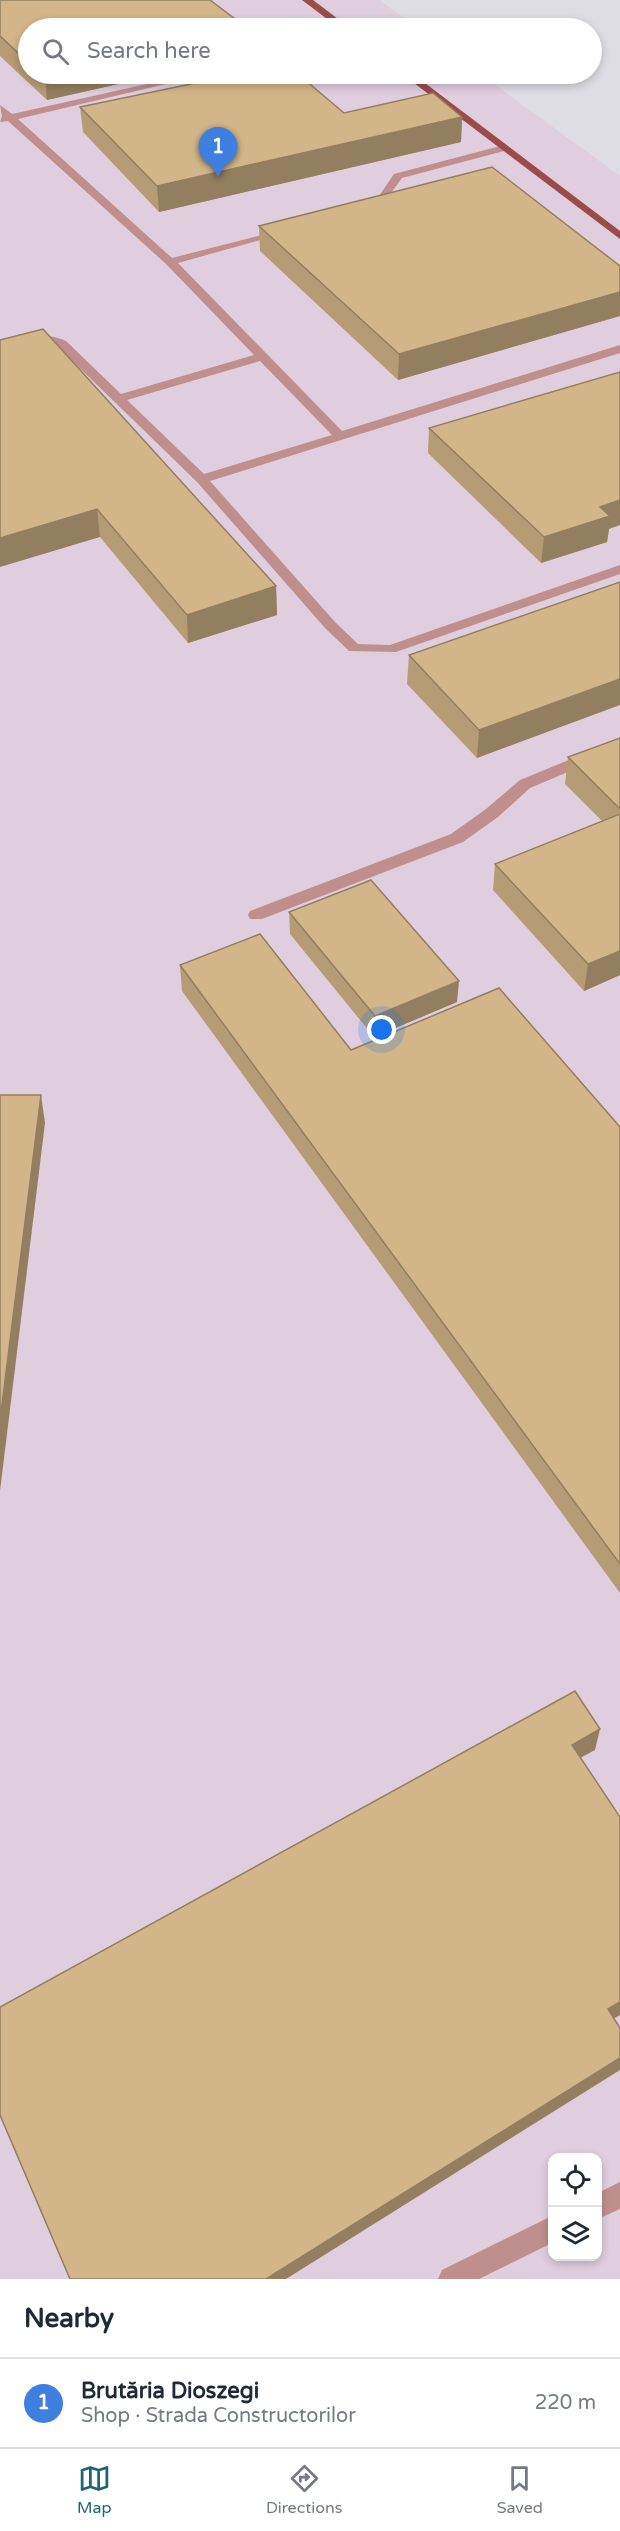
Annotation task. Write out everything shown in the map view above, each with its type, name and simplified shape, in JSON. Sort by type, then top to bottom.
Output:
[{"type":"main road","points":[[307,0],[331,18]]},
{"type":"main road","points":[[420,84],[620,236]]},
{"type":"lane","points":[[5,118],[158,84]]},
{"type":"lane","points":[[0,108],[5,118],[170,262],[341,437]]},
{"type":"lane","points":[[358,210],[380,204],[387,196],[389,184],[398,176],[504,148]]},
{"type":"lane","points":[[170,262],[292,228]]},
{"type":"lane","points":[[0,344],[33,335],[47,337],[62,344],[202,479],[330,625],[354,648],[391,649],[620,569]]},
{"type":"lane","points":[[202,479],[620,349]]},
{"type":"lane","points":[[119,398],[262,356]]},
{"type":"lane","points":[[256,915],[457,838],[492,813],[525,784],[620,744]]},
{"type":"lane","points":[[602,2204],[620,2195]]},
{"type":"lane","points":[[451,2279],[548,2231]]},
{"type":"shaded area","points":[[0,0],[379,0],[404,18],[18,18],[18,84],[494,84],[620,176],[620,2279],[0,2279]]},
{"type":"building","points":[[0,0],[210,0],[234,18],[18,18],[18,53],[0,36]]},
{"type":"building","points":[[191,84],[310,84],[344,113],[433,93],[462,117],[157,186],[80,107]]},
{"type":"building","points":[[492,167],[620,266],[620,292],[399,354],[259,226]]},
{"type":"building","points":[[43,329],[276,586],[187,615],[97,509],[0,538],[0,340]]},
{"type":"building","points":[[620,372],[620,500],[600,507],[610,516],[544,537],[429,428]]},
{"type":"building","points":[[620,582],[620,679],[479,730],[409,655]]},
{"type":"building","points":[[620,738],[620,809],[568,757]]},
{"type":"building","points":[[620,814],[620,951],[588,964],[495,864]]},
{"type":"building","points":[[371,880],[459,981],[375,1016],[289,912]]},
{"type":"building","points":[[260,934],[351,1050],[499,988],[620,1127],[620,1564],[180,965]]},
{"type":"building","points":[[0,1095],[41,1095],[0,1420]]},
{"type":"building","points":[[575,1691],[600,1729],[572,1745],[620,1817],[620,2002],[608,2009],[620,2028],[620,2058],[266,2279],[70,2279],[0,2115],[0,2007]]},
{"type":"place","name":"Brutăria Dioszegi","points":[[218,177]]}]
